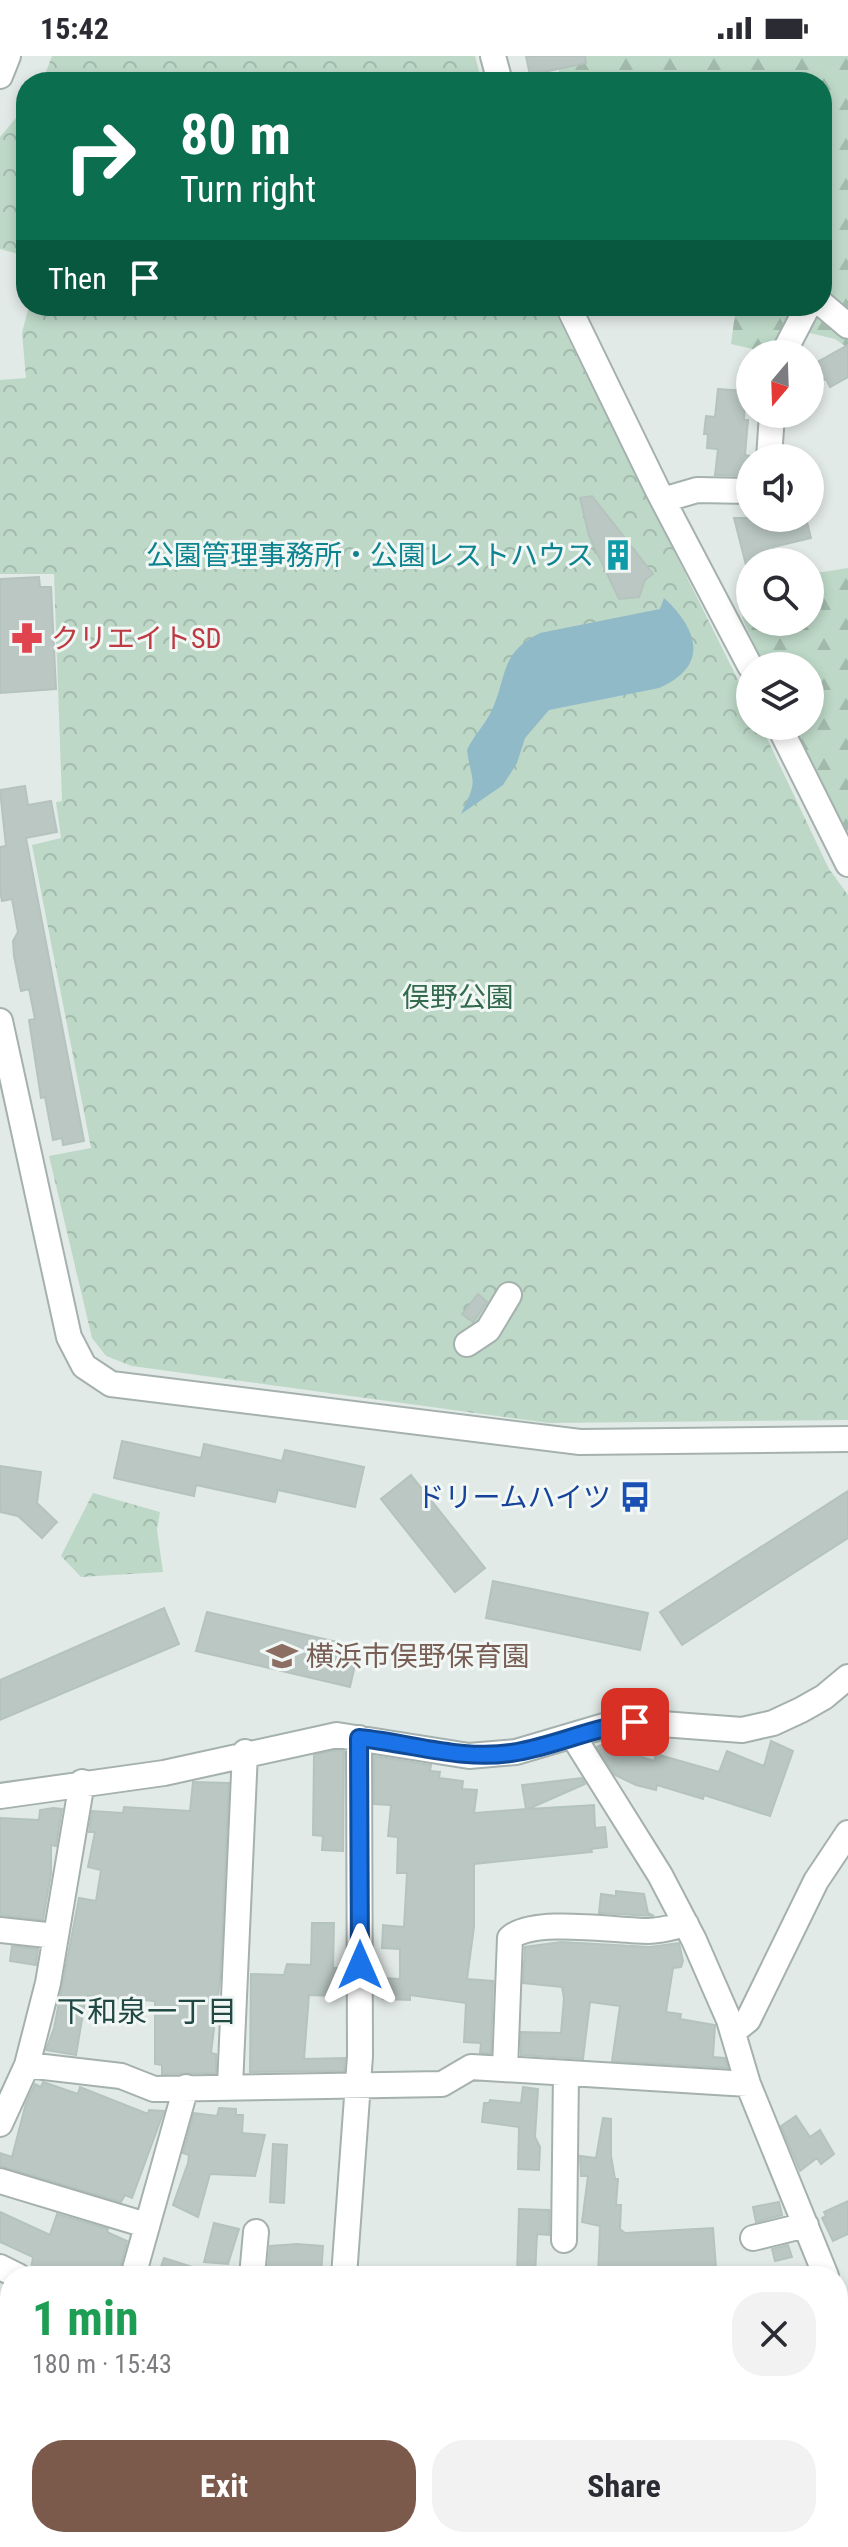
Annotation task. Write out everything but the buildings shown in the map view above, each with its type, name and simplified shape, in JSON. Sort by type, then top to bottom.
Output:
[{"type":"street","points":[[0,76],[8,56]]},
{"type":"street","points":[[832,312],[848,326]]},
{"type":"street","points":[[573,316],[663,500],[743,652]]},
{"type":"street","points":[[790,340],[803,316]]},
{"type":"street","points":[[663,500],[697,490],[736,491]]},
{"type":"street","points":[[786,740],[848,864]]},
{"type":"street","points":[[0,1021],[69,1337],[84,1366],[111,1384],[580,1442],[848,1439]]},
{"type":"street","points":[[467,1344],[488,1330],[509,1295]]},
{"type":"street","points":[[0,1796],[82,1782],[164,1773],[245,1752],[337,1735],[469,1756],[516,1752],[604,1726],[635,1722],[742,1730],[773,1723],[801,1710],[848,1677]]},
{"type":"street","points":[[573,1736],[596,1767],[686,1924],[733,2032],[748,2084],[822,2266]]},
{"type":"street","points":[[345,2266],[358,2085],[359,1738]]},
{"type":"street","points":[[230,2086],[245,1752]]},
{"type":"street","points":[[0,2124],[27,2065],[56,1936],[82,1782]]},
{"type":"street","points":[[733,2032],[748,2020],[816,1881],[848,1833]]},
{"type":"street","points":[[505,2069],[510,1938],[519,1930],[653,1932],[686,1924]]},
{"type":"street","points":[[0,1930],[56,1936]]},
{"type":"street","points":[[27,2065],[121,2076],[154,2089],[442,2084],[471,2067],[748,2084]]},
{"type":"street","points":[[564,2240],[566,2073]]},
{"type":"street","points":[[136,2266],[186,2087]]},
{"type":"street","points":[[0,2181],[146,2225]]},
{"type":"street","points":[[753,2238],[806,2225]]},
{"type":"street","points":[[253,2266],[256,2232]]},
{"type":"green space","points":[[52,56],[475,56],[479,72],[46,72]]},
{"type":"green space","points":[[564,56],[848,56],[848,348],[835,339],[793,329],[785,340],[736,340],[736,345],[731,344],[735,316],[832,316],[832,72],[558,72]]},
{"type":"green space","points":[[16,118],[16,253],[0,249],[0,137]]},
{"type":"green space","name":"俣野公園","points":[[26,316],[557,316],[736,676],[736,740],[768,740],[829,869],[848,895],[848,1420],[549,1423],[132,1366],[106,1356],[92,1338],[49,1156],[91,1148],[32,845],[61,838],[56,802],[62,801],[54,574],[0,574],[0,380],[26,378],[22,333]]},
{"type":"green space","points":[[848,568],[848,857],[796,740],[824,740],[824,652],[757,652],[750,636],[824,636],[824,572]]},
{"type":"green space","points":[[93,1493],[160,1512],[157,1530],[163,1572],[81,1577],[61,1556]]},
{"type":"water","points":[[664,598],[685,622],[691,634],[692,658],[686,669],[659,688],[549,710],[525,738],[517,763],[503,785],[461,814],[472,787],[467,750],[491,712],[506,666],[517,649],[540,633],[660,609]]},
{"type":"place","name":"公園管理事務所・公園レストハウス","points":[[618,555]]},
{"type":"place","name":"クリエイトSD","points":[[27,638]]},
{"type":"place","name":"ドリームハイツ","points":[[635,1497]]},
{"type":"place","name":"横浜市俣野保育園","points":[[282,1656]]},
{"type":"district","name":"下和泉一丁目","points":[[147,2011]]},
{"type":"route","points":[[360,1965],[359,1738],[469,1756],[516,1752],[604,1726],[635,1722]]}]
